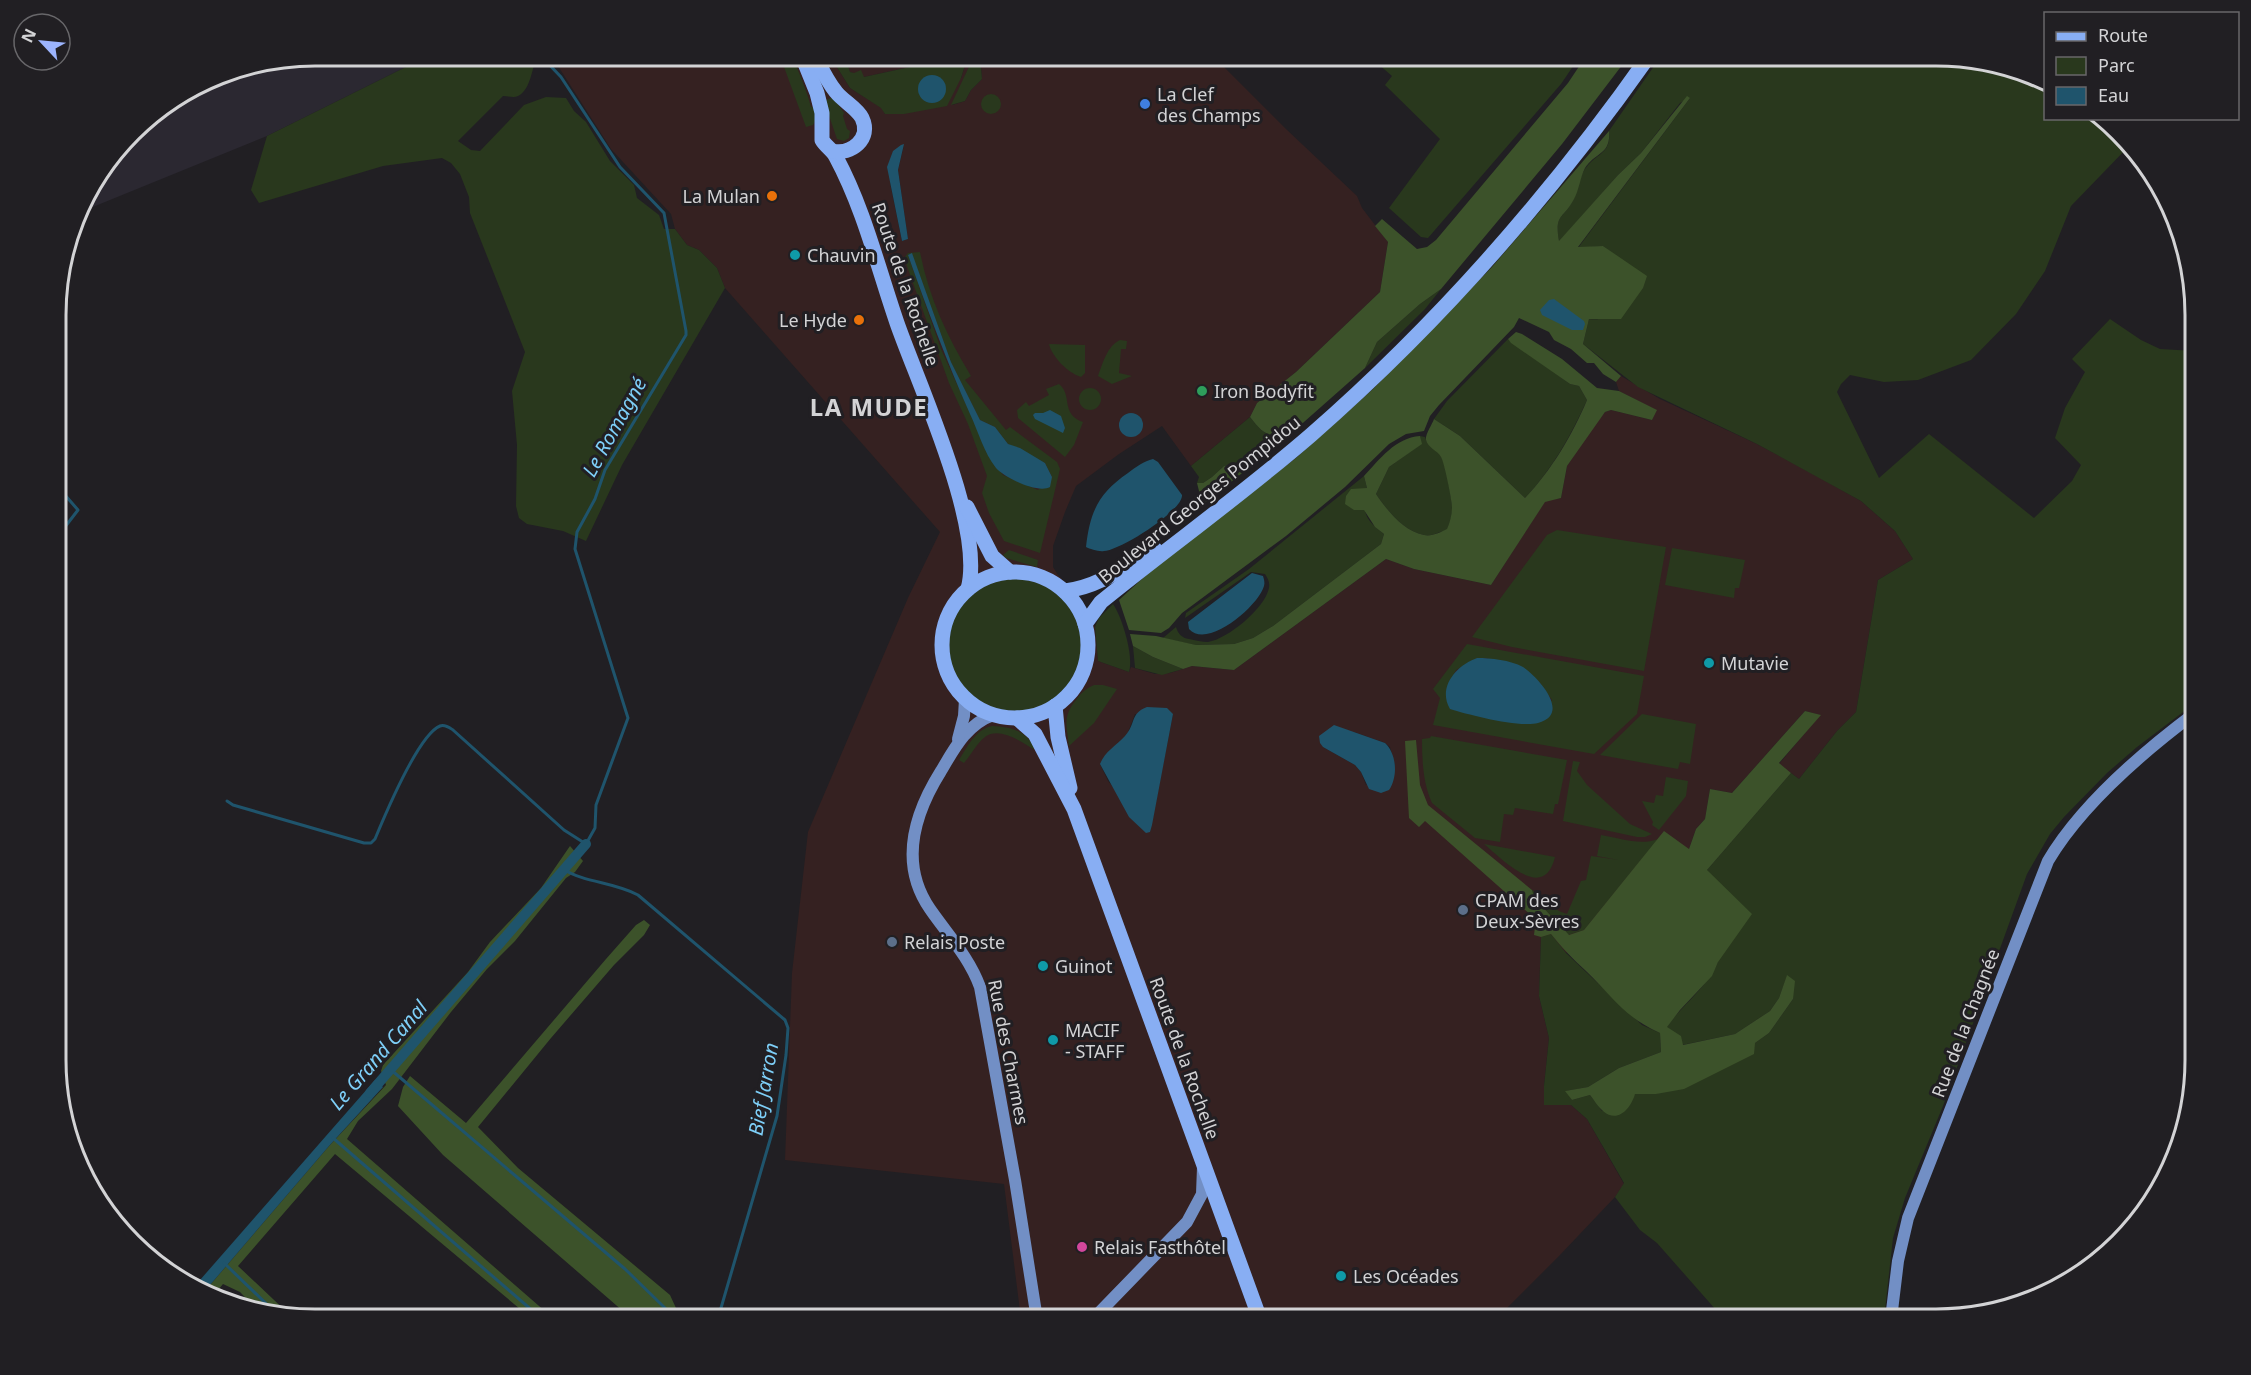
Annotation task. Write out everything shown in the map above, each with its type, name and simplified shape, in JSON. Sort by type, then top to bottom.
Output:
[{"type":"main road","name":"Route de la Rochelle","points":[[806,66],[822,113],[822,140],[832,151],[854,195],[957,488],[992,556],[1010,572]]},
{"type":"main road","name":"Route de la Rochelle","points":[[821,66],[835,91],[862,118],[864,126],[852,166],[854,195]]},
{"type":"main road","name":"Boulevard Georges Pompidou","points":[[1065,591],[1078,590],[1103,580],[1170,539],[1275,457],[1388,355],[1463,278],[1538,191],[1633,66]]},
{"type":"main road","name":"Boulevard Georges Pompidou","points":[[1085,624],[1101,602],[1310,436],[1408,344],[1468,282],[1544,195],[1596,130],[1641,66]]},
{"type":"main road","points":[[832,151],[845,152],[858,144]]},
{"type":"main road","name":"Route de la Rochelle","points":[[957,488],[972,556],[968,589]]},
{"type":"main road","points":[[1010,572],[1035,574],[1047,579],[1065,591],[1080,611],[1085,624],[1088,645],[1083,670],[1071,692],[1055,706],[1031,717],[993,715],[978,709],[964,699],[955,688],[946,670],[941,650],[942,636],[950,610],[968,589],[988,577],[1010,572]]},
{"type":"main road","name":"Route de la Rochelle","points":[[1055,706],[1060,748],[1074,809],[1256,1309]]},
{"type":"main road","name":"Route de la Rochelle","points":[[1017,718],[1035,734],[1074,809]]},
{"type":"street","name":"Rue des Charmes","points":[[956,746],[964,716],[964,699]]},
{"type":"street","name":"Rue des Charmes","points":[[993,715],[977,723],[956,746],[937,777],[919,812],[913,839],[913,865],[918,886],[925,900],[966,958],[980,987],[1035,1309]]},
{"type":"street","name":"Rue de la Chagnée","points":[[1893,1309],[1898,1261],[1908,1218],[2048,861],[2077,820],[2154,745],[2185,721]]},
{"type":"street","points":[[1103,1309],[1179,1231],[1193,1213],[1202,1194],[1203,1165]]},
{"type":"shaded area","points":[[408,66],[267,136],[91,208],[99,190],[117,163],[139,139],[176,108],[219,85],[250,74],[282,68]]},
{"type":"shaded area","points":[[558,66],[836,66],[850,88],[882,108],[885,114],[904,114],[961,78],[965,66],[970,66],[952,105],[965,101],[971,90],[982,79],[981,66],[1223,66],[1357,196],[1362,208],[1388,242],[1380,292],[1296,372],[1257,403],[1250,417],[1191,466],[1162,426],[1076,486],[1053,546],[1053,567],[1078,596],[1095,627],[1098,661],[1129,672],[1131,667],[1155,674],[1170,673],[1192,666],[1234,670],[1386,559],[1414,569],[1491,585],[1545,501],[1561,498],[1567,466],[1605,412],[1611,410],[1652,420],[1656,410],[1619,391],[1616,382],[1621,376],[1660,399],[1757,444],[1861,501],[1895,531],[1913,559],[1878,580],[1856,712],[1837,731],[1799,779],[1779,764],[1820,715],[1805,711],[1732,793],[1710,789],[1705,819],[1696,829],[1689,849],[1566,953],[1541,937],[1539,996],[1549,1038],[1544,1105],[1571,1105],[1587,1119],[1624,1184],[1615,1197],[1506,1309],[1020,1309],[1004,1184],[785,1160],[792,973],[808,832],[908,598],[940,532],[725,288],[717,268],[699,250],[687,245],[675,229],[671,214],[611,149]],"holes":[[[904,145],[898,170],[908,239],[902,241],[890,183]],[[1135,714],[1173,714],[1150,832],[1108,781],[1100,764],[1127,735]],[[1354,732],[1390,747],[1395,766],[1366,785],[1361,772],[1355,765],[1323,747]]]},
{"type":"shaded area","points":[[848,66],[914,66],[864,77],[850,72]]},
{"type":"green space","points":[[408,66],[534,66],[530,81],[522,94],[515,97],[503,96],[458,141],[471,150],[480,151],[524,105],[546,97],[566,98],[574,111],[586,122],[610,161],[634,185],[637,198],[659,215],[664,229],[675,229],[687,245],[699,250],[717,268],[725,288],[622,465],[586,541],[563,531],[527,524],[519,518],[516,506],[517,445],[512,391],[525,352],[470,213],[469,197],[460,174],[451,163],[442,158],[383,166],[259,203],[251,190],[267,136]]},
{"type":"green space","points":[[784,66],[796,66],[811,107],[816,106],[816,119],[813,125],[806,127]]},
{"type":"green space","points":[[836,66],[848,66],[850,72],[854,73],[861,70],[864,77],[914,66],[965,66],[947,106],[904,114],[885,114],[881,108],[850,88]]},
{"type":"green space","points":[[969,66],[981,66],[982,79],[971,90],[965,101],[951,105]]},
{"type":"green space","points":[[1380,66],[1573,66],[1561,84],[1428,238],[1421,237],[1389,208],[1440,139],[1385,85],[1392,76]]},
{"type":"green space","points":[[1579,66],[1621,66],[1562,144],[1441,289],[1420,304],[1377,342],[1365,368],[1287,437],[1269,434],[1258,427],[1250,417],[1257,403],[1296,372],[1380,292],[1388,242],[1375,226],[1382,219],[1417,249],[1427,247],[1436,240],[1568,83]]},
{"type":"green space","points":[[1654,66],[1936,66],[1969,68],[2001,74],[2032,85],[2044,91],[2044,120],[2091,120],[2124,152],[2071,206],[2045,271],[2016,314],[1971,360],[1918,380],[1884,382],[1850,375],[1841,384],[1837,392],[1879,478],[1929,434],[2034,518],[2072,481],[2081,465],[2055,438],[2065,408],[2085,372],[2072,359],[2110,319],[2141,340],[2160,349],[2185,350],[2185,711],[2107,773],[2064,817],[2050,834],[2027,874],[1943,1106],[1905,1198],[1893,1238],[1885,1309],[1715,1309],[1657,1243],[1640,1230],[1615,1197],[1624,1183],[1587,1119],[1571,1105],[1544,1105],[1549,1038],[1539,996],[1541,937],[1551,934],[1566,953],[1642,1025],[1660,1033],[1661,1052],[1619,1068],[1588,1087],[1566,1091],[1572,1100],[1590,1095],[1602,1111],[1635,1094],[1656,1094],[1755,1043],[1769,1033],[1793,999],[1787,976],[1779,998],[1770,1011],[1735,1034],[1682,1045],[1666,1027],[1701,988],[1718,962],[1707,870],[1791,773],[1799,779],[1837,731],[1856,712],[1878,580],[1913,559],[1895,531],[1861,501],[1757,444],[1638,387],[1583,344],[1589,319],[1604,318],[1619,311],[1642,288],[1617,257],[1603,246],[1578,248],[1690,98],[1680,103],[1641,153],[1618,175],[1559,242],[1560,218],[1573,200],[1585,169],[1606,148],[1609,131]]},
{"type":"green space","points":[[991,94],[998,97],[1001,104],[998,111],[991,114],[984,111],[981,104],[984,97]]},
{"type":"green space","points":[[1687,96],[1690,98],[1578,247],[1603,246],[1647,276],[1643,288],[1621,319],[1589,319],[1583,344],[1621,376],[1616,382],[1603,374],[1594,363],[1587,363],[1571,349],[1554,340],[1549,332],[1519,318],[1514,327],[1439,405],[1430,416],[1424,431],[1406,434],[1389,444],[1345,487],[1286,536],[1182,613],[1169,628],[1161,633],[1129,630],[1119,600],[1155,567],[1296,458],[1373,389],[1492,267],[1609,131],[1608,145],[1585,168],[1574,199],[1559,221],[1559,241],[1618,175],[1641,153]]},
{"type":"green space","points":[[833,97],[844,113],[847,129],[850,131],[849,138],[844,141],[837,139],[824,101]]},
{"type":"green space","points":[[920,252],[928,285],[940,316],[971,376],[965,380],[1006,430],[1010,427],[1057,462],[1060,469],[1040,553],[1004,541],[989,513],[982,493],[987,476],[968,424],[949,383],[904,258],[908,253]],"holes":[[[912,254],[951,362],[980,420],[995,427],[1008,444],[1045,463],[1052,477],[1038,490],[1003,475],[990,457],[941,349],[908,255]]]},
{"type":"green space","points":[[1441,289],[1425,309],[1365,368],[1377,342],[1420,304]]},
{"type":"green space","points":[[1516,332],[1562,359],[1597,388],[1619,391],[1657,410],[1652,420],[1611,410],[1605,412],[1567,466],[1561,498],[1545,502],[1491,585],[1414,569],[1386,559],[1234,670],[1192,666],[1183,669],[1133,646],[1130,634],[1156,636],[1196,645],[1234,644],[1253,638],[1273,626],[1381,544],[1384,534],[1375,527],[1364,510],[1354,510],[1345,504],[1346,496],[1351,489],[1367,488],[1364,476],[1389,450],[1411,438],[1420,436],[1422,444],[1389,467],[1376,494],[1396,519],[1416,533],[1430,535],[1447,529],[1452,507],[1446,473],[1441,457],[1426,440],[1434,419],[1460,436],[1525,498],[1561,452],[1587,400],[1579,386],[1570,384],[1511,343],[1508,339]]},
{"type":"green space","points":[[1508,339],[1570,384],[1579,386],[1587,400],[1560,452],[1525,498],[1460,436],[1434,419],[1447,401]]},
{"type":"green space","points":[[1120,340],[1127,341],[1126,349],[1121,349],[1119,373],[1132,376],[1112,384],[1098,376],[1112,346]]},
{"type":"green space","points":[[1049,344],[1085,345],[1085,373],[1081,377],[1066,368],[1053,354]]},
{"type":"green space","points":[[1059,384],[1063,388],[1072,414],[1083,422],[1074,445],[1065,457],[1018,418],[1017,410],[1026,402],[1029,406],[1049,395],[1046,389]]},
{"type":"green space","points":[[1090,388],[1098,391],[1101,399],[1098,407],[1090,410],[1082,407],[1079,399],[1082,391]]},
{"type":"green space","points":[[1250,417],[1266,433],[1287,437],[1262,457],[1257,454],[1244,462],[1224,466],[1203,483],[1197,483],[1199,477],[1191,466]]},
{"type":"green space","points":[[1420,436],[1425,437],[1428,444],[1442,458],[1452,502],[1452,515],[1447,530],[1430,535],[1416,533],[1402,524],[1390,513],[1376,494],[1389,467],[1421,444]]},
{"type":"green space","points":[[1258,454],[1262,457],[1195,511],[1199,491],[1197,483],[1203,483],[1224,466],[1244,462]]},
{"type":"green space","points":[[1364,476],[1367,488],[1364,490],[1365,510],[1369,520],[1384,534],[1381,544],[1273,626],[1253,638],[1234,644],[1195,645],[1163,638],[1176,627],[1184,638],[1208,642],[1235,629],[1253,613],[1266,596],[1269,584],[1265,574],[1251,572],[1185,618],[1186,613],[1249,569]]},
{"type":"green space","points":[[1557,530],[1666,547],[1644,671],[1512,647],[1472,637],[1547,535]]},
{"type":"green space","points":[[1672,548],[1745,560],[1739,588],[1735,588],[1734,598],[1665,585]]},
{"type":"green space","points":[[1009,550],[1038,560],[1037,567],[1006,558],[1003,555]]},
{"type":"green space","points":[[1015,579],[1040,584],[1062,598],[1076,620],[1081,645],[1076,670],[1062,692],[1040,706],[1015,711],[990,706],[968,692],[954,670],[949,645],[954,620],[968,598],[990,584]]},
{"type":"green space","points":[[1113,604],[1126,637],[1130,656],[1129,672],[1098,661],[1095,627],[1099,618]]},
{"type":"green space","points":[[1467,644],[1644,676],[1637,714],[1594,754],[1433,725],[1440,698],[1433,689]],"holes":[[[1477,658],[1487,658],[1540,683],[1552,700],[1529,724],[1465,713],[1448,685],[1456,670]]]},
{"type":"green space","points":[[1133,646],[1183,669],[1162,675],[1135,668]]},
{"type":"green space","points":[[1094,685],[1117,689],[1094,723],[1069,746],[1066,722],[1069,712],[1082,693]]},
{"type":"green space","points":[[1805,711],[1821,715],[1779,763],[1791,773],[1707,870],[1752,914],[1718,962],[1712,976],[1667,1027],[1681,1036],[1683,1045],[1735,1034],[1770,1011],[1779,998],[1787,975],[1795,981],[1793,999],[1769,1033],[1755,1043],[1754,1054],[1684,1089],[1656,1094],[1635,1094],[1627,1109],[1614,1116],[1603,1111],[1590,1095],[1572,1100],[1565,1091],[1588,1087],[1619,1068],[1661,1052],[1660,1033],[1637,1020],[1620,1006],[1551,934],[1541,937],[1534,935],[1535,927],[1532,916],[1425,821],[1419,827],[1409,818],[1405,741],[1416,740],[1420,785],[1428,805],[1532,890],[1542,906],[1569,935],[1584,930],[1664,831],[1689,849],[1696,829],[1705,819],[1710,789],[1732,793]]},
{"type":"green space","points":[[1642,714],[1696,724],[1690,764],[1680,762],[1678,769],[1600,755]]},
{"type":"green space","points":[[992,726],[1005,727],[1022,733],[1035,748],[997,733],[979,742],[964,763],[959,760],[977,735]]},
{"type":"green space","points":[[1431,736],[1567,760],[1558,804],[1555,804],[1553,814],[1515,808],[1513,815],[1504,814],[1500,842],[1475,838],[1432,803],[1425,780],[1422,747],[1422,739]]},
{"type":"green space","points":[[1573,761],[1580,762],[1577,771],[1587,785],[1630,824],[1652,834],[1637,837],[1563,821]]},
{"type":"green space","points":[[1666,777],[1688,781],[1686,796],[1659,830],[1652,825],[1653,822],[1642,801],[1654,803],[1656,795],[1663,796]]},
{"type":"green space","points":[[1601,835],[1637,842],[1658,839],[1584,930],[1568,935],[1532,897],[1532,890],[1559,911],[1567,914],[1581,881],[1586,880],[1591,856],[1619,860],[1597,856]]},
{"type":"green space","points":[[1484,844],[1555,857],[1550,870],[1542,877],[1533,877],[1522,874]]},
{"type":"green space","points":[[570,846],[583,861],[575,872],[566,878],[515,941],[487,969],[392,1089],[358,1121],[347,1139],[542,1309],[520,1309],[335,1154],[238,1266],[281,1307],[248,1300],[240,1292],[223,1284],[218,1290],[210,1285],[329,1146],[386,1085],[381,1071],[383,1065],[468,972],[490,942],[541,888]]},
{"type":"green space","points":[[644,920],[650,925],[644,935],[614,965],[551,1038],[478,1127],[518,1168],[670,1295],[676,1309],[621,1309],[443,1155],[398,1106],[403,1087],[410,1076],[466,1123],[636,925]]},
{"type":"water","points":[[932,75],[942,79],[946,89],[942,99],[932,103],[922,99],[918,89],[922,79]]},
{"type":"water","points":[[904,144],[898,170],[908,239],[902,241],[887,167],[893,151]]},
{"type":"water","points":[[912,253],[951,362],[980,420],[995,427],[1008,444],[1020,448],[1045,463],[1052,477],[1050,487],[1045,489],[1030,487],[1014,480],[1000,472],[988,456],[937,335],[908,255]]},
{"type":"water","points":[[1554,299],[1584,321],[1583,330],[1572,330],[1542,315],[1540,310],[1549,300]]},
{"type":"water","points":[[1050,410],[1061,416],[1065,428],[1063,433],[1035,419],[1033,415]]},
{"type":"water","points":[[1131,413],[1140,416],[1143,425],[1140,434],[1131,437],[1122,434],[1119,425],[1122,416]]},
{"type":"water","points":[[1153,459],[1158,462],[1182,495],[1180,502],[1162,520],[1136,538],[1102,551],[1086,547],[1093,513],[1103,496],[1118,480]]},
{"type":"water","points":[[1252,573],[1263,576],[1264,585],[1253,604],[1232,623],[1208,634],[1197,634],[1189,629],[1188,622]]},
{"type":"water","points":[[1477,658],[1506,661],[1523,667],[1529,672],[1549,695],[1552,712],[1548,718],[1538,723],[1519,724],[1450,709],[1446,693],[1451,678],[1456,671]]},
{"type":"water","points":[[1147,707],[1167,708],[1173,714],[1152,825],[1150,832],[1146,833],[1129,817],[1100,764],[1108,752],[1128,732],[1138,712]]},
{"type":"water","points":[[1334,725],[1385,743],[1392,753],[1395,766],[1394,779],[1389,790],[1381,793],[1369,789],[1355,765],[1323,747],[1319,736]]},
{"type":"water","points":[[375,1080],[383,1087],[329,1146],[210,1285],[200,1280]]},
{"type":"waterway","name":"Le Romagné","points":[[227,801],[233,805],[364,843],[371,843],[375,839],[412,759],[431,732],[440,726],[447,726],[564,830],[586,844],[595,828],[596,805],[628,718],[575,549],[577,532],[595,499],[605,470],[686,335],[686,331],[664,213],[620,167],[561,77],[551,66]]},
{"type":"waterway","points":[[66,496],[78,510],[66,526]]},
{"type":"waterway","name":"Le Grand Canal","points":[[370,1093],[586,844]]},
{"type":"waterway","name":"Bief Jarron","points":[[563,869],[638,895],[785,1020],[788,1028],[777,1116],[720,1309]]},
{"type":"waterway","points":[[390,1069],[625,1269],[666,1309]]},
{"type":"waterway","points":[[333,1138],[530,1309]]},
{"type":"waterway","points":[[224,1263],[267,1304]]},
{"type":"place","name":"La Clef des Champs","points":[[1145,104]]},
{"type":"place","name":"La Mulan","points":[[772,196]]},
{"type":"place","name":"Chauvin","points":[[795,255]]},
{"type":"place","name":"Le Hyde","points":[[859,320]]},
{"type":"place","name":"Iron Bodyfit","points":[[1202,391]]},
{"type":"place","name":"Mutavie","points":[[1709,663]]},
{"type":"place","name":"CPAM des Deux-Sèvres","points":[[1463,910]]},
{"type":"place","name":"Relais Poste","points":[[892,942]]},
{"type":"place","name":"Guinot","points":[[1043,966]]},
{"type":"place","name":"MACIF - STAFF","points":[[1053,1040]]},
{"type":"place","name":"Relais Fasthôtel","points":[[1082,1247]]},
{"type":"place","name":"Les Océades","points":[[1341,1276]]},
{"type":"district","name":"LA MUDE","points":[[869,406]]}]
